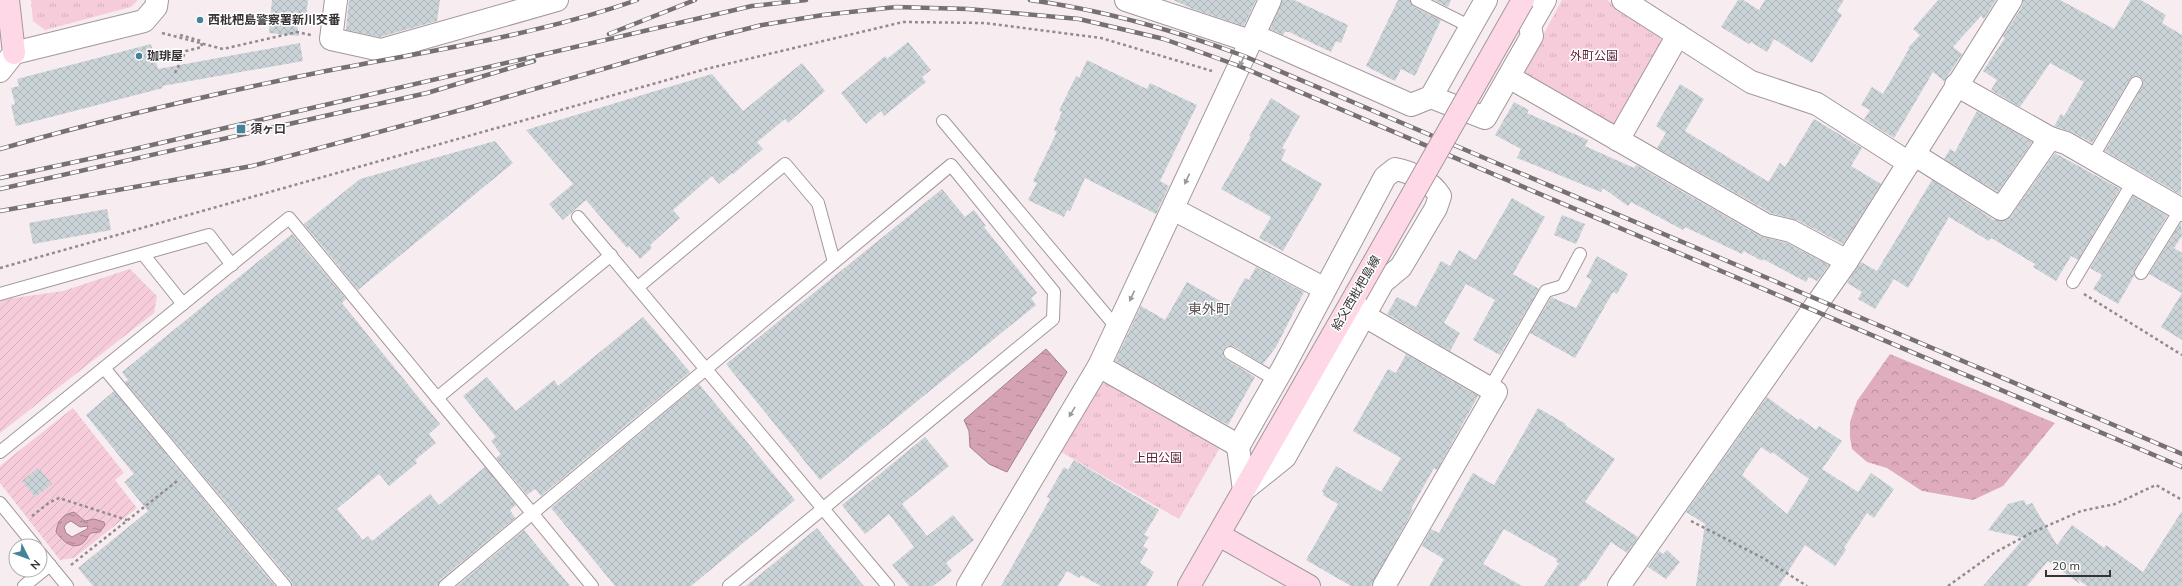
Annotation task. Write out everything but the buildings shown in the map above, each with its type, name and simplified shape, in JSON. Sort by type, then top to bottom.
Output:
[{"type":"main road","points":[[8,0],[14,53]]},
{"type":"main road","name":"給父西枇杷島線","points":[[1189,586],[1244,490],[1266,448],[1356,294],[1523,0]]},
{"type":"main road","points":[[1218,535],[1309,586]]},
{"type":"street","points":[[0,71],[14,53],[144,21],[156,7],[157,0]]},
{"type":"street","points":[[336,0],[331,38],[381,50],[557,0]]},
{"type":"street","points":[[1126,0],[1252,38],[1411,105],[1432,97],[1486,0]]},
{"type":"street","points":[[968,586],[1099,366],[1270,0]]},
{"type":"street","points":[[1432,97],[1485,118],[1532,36],[1530,26],[1545,0]]},
{"type":"street","points":[[1623,0],[1751,82],[1816,104],[2001,209],[2050,138]]},
{"type":"street","points":[[1620,586],[1847,261],[1912,159],[1956,85],[2011,0]]},
{"type":"street","points":[[1618,140],[1678,35]]},
{"type":"street","points":[[1509,77],[1766,225],[1791,231],[1847,261]]},
{"type":"street","points":[[1956,85],[2050,138],[2066,143],[2181,210]]},
{"type":"street","points":[[1395,169],[1406,171],[1435,187],[1440,196],[1436,208],[1401,267],[1383,282],[1285,457],[1244,490],[1239,446],[1385,176],[1395,169]]},
{"type":"street","points":[[1172,209],[1325,289]]},
{"type":"street","points":[[1365,316],[1496,392],[1384,586]]},
{"type":"street","points":[[1099,366],[1239,446]]},
{"type":"lane","points":[[1416,0],[1471,27]]},
{"type":"lane","points":[[2092,158],[2136,83]]},
{"type":"lane","points":[[943,121],[1117,328]]},
{"type":"lane","points":[[638,287],[785,164],[818,203],[834,262]]},
{"type":"lane","points":[[445,586],[951,164],[1054,292],[1053,319],[729,586]]},
{"type":"lane","points":[[2073,282],[2133,182]]},
{"type":"lane","points":[[2141,273],[2181,210]]},
{"type":"lane","points":[[578,217],[888,586]]},
{"type":"lane","points":[[0,452],[289,218],[592,586]]},
{"type":"lane","points":[[0,294],[209,235],[232,265]]},
{"type":"lane","points":[[143,254],[183,304]]},
{"type":"lane","points":[[1490,388],[1546,291],[1563,286],[1580,254]]},
{"type":"lane","points":[[437,398],[611,255]]},
{"type":"lane","points":[[1230,353],[1276,380]]},
{"type":"lane","points":[[104,368],[285,586]]},
{"type":"lane","points":[[0,503],[29,538]]},
{"type":"lane","points":[[24,586],[50,564],[67,586]]},
{"type":"path","points":[[0,268],[706,69],[903,22],[985,23],[1101,38],[1234,77]]},
{"type":"path","points":[[158,32],[223,49],[297,32],[331,38]]},
{"type":"path","points":[[175,73],[186,51],[202,47],[202,41],[177,34]]},
{"type":"path","points":[[2073,282],[2071,286],[2182,355]]},
{"type":"path","points":[[58,575],[190,471]]},
{"type":"path","points":[[1948,586],[1994,553],[2031,533],[2080,510],[2115,504],[2156,485],[2182,500]]},
{"type":"path","points":[[19,526],[50,502],[59,498],[128,520]]},
{"type":"path","points":[[1672,512],[1763,558],[1807,586]]},
{"type":"green space","points":[[31,0],[138,0],[131,7],[45,30],[33,21]]},
{"type":"green space","name":"外町公園","points":[[1562,0],[1607,0],[1659,35],[1664,48],[1619,123],[1611,126],[1523,72]]},
{"type":"green space","points":[[130,269],[157,296],[154,313],[0,433],[0,300],[63,291]]},
{"type":"green space","points":[[1890,354],[2055,423],[2003,486],[1973,500],[1922,491],[1887,468],[1867,462],[1852,449],[1850,422],[1857,401]]},
{"type":"green space","name":"上田公園","points":[[1108,380],[1222,444],[1179,519],[1061,452],[1100,384]]},
{"type":"green space","points":[[73,408],[124,473],[115,480],[137,508],[74,558],[60,560],[48,545],[48,538],[43,538],[0,483],[0,466]],"holes":[[[81,516],[85,521],[98,520],[100,532],[91,533],[79,545],[67,544],[59,519]]]},
{"type":"water","points":[[1046,349],[1067,372],[1007,472],[989,464],[970,447],[969,431],[964,420]]},
{"type":"water","points":[[74,512],[85,521],[94,519],[104,522],[105,525],[100,532],[91,533],[83,543],[75,546],[68,544],[56,532],[61,519]],"holes":[[[71,521],[80,527],[88,526],[87,529],[72,537],[66,533],[64,527]]]},
{"type":"railway","points":[[0,149],[122,116],[203,97],[326,71],[522,33],[637,0]]},
{"type":"railway","points":[[609,34],[695,0]]},
{"type":"railway","points":[[0,178],[126,151],[752,6],[806,0]]},
{"type":"railway","points":[[1030,0],[1084,9],[1165,29],[1244,56],[2182,454]]},
{"type":"railway","points":[[0,211],[252,166],[472,107],[706,39],[762,25],[823,15],[896,7],[968,9],[1079,19],[1164,39],[1239,66],[2182,467]]},
{"type":"railway","points":[[0,189],[427,93],[534,61]]},
{"type":"place","name":"西枇杷島警察署新川交番","points":[[200,20]]},
{"type":"place","name":"珈琲屋","points":[[139,56]]},
{"type":"place","name":"須ヶ口","points":[[241,129]]},
{"type":"district","name":"東外町","points":[[1209,309]]}]
